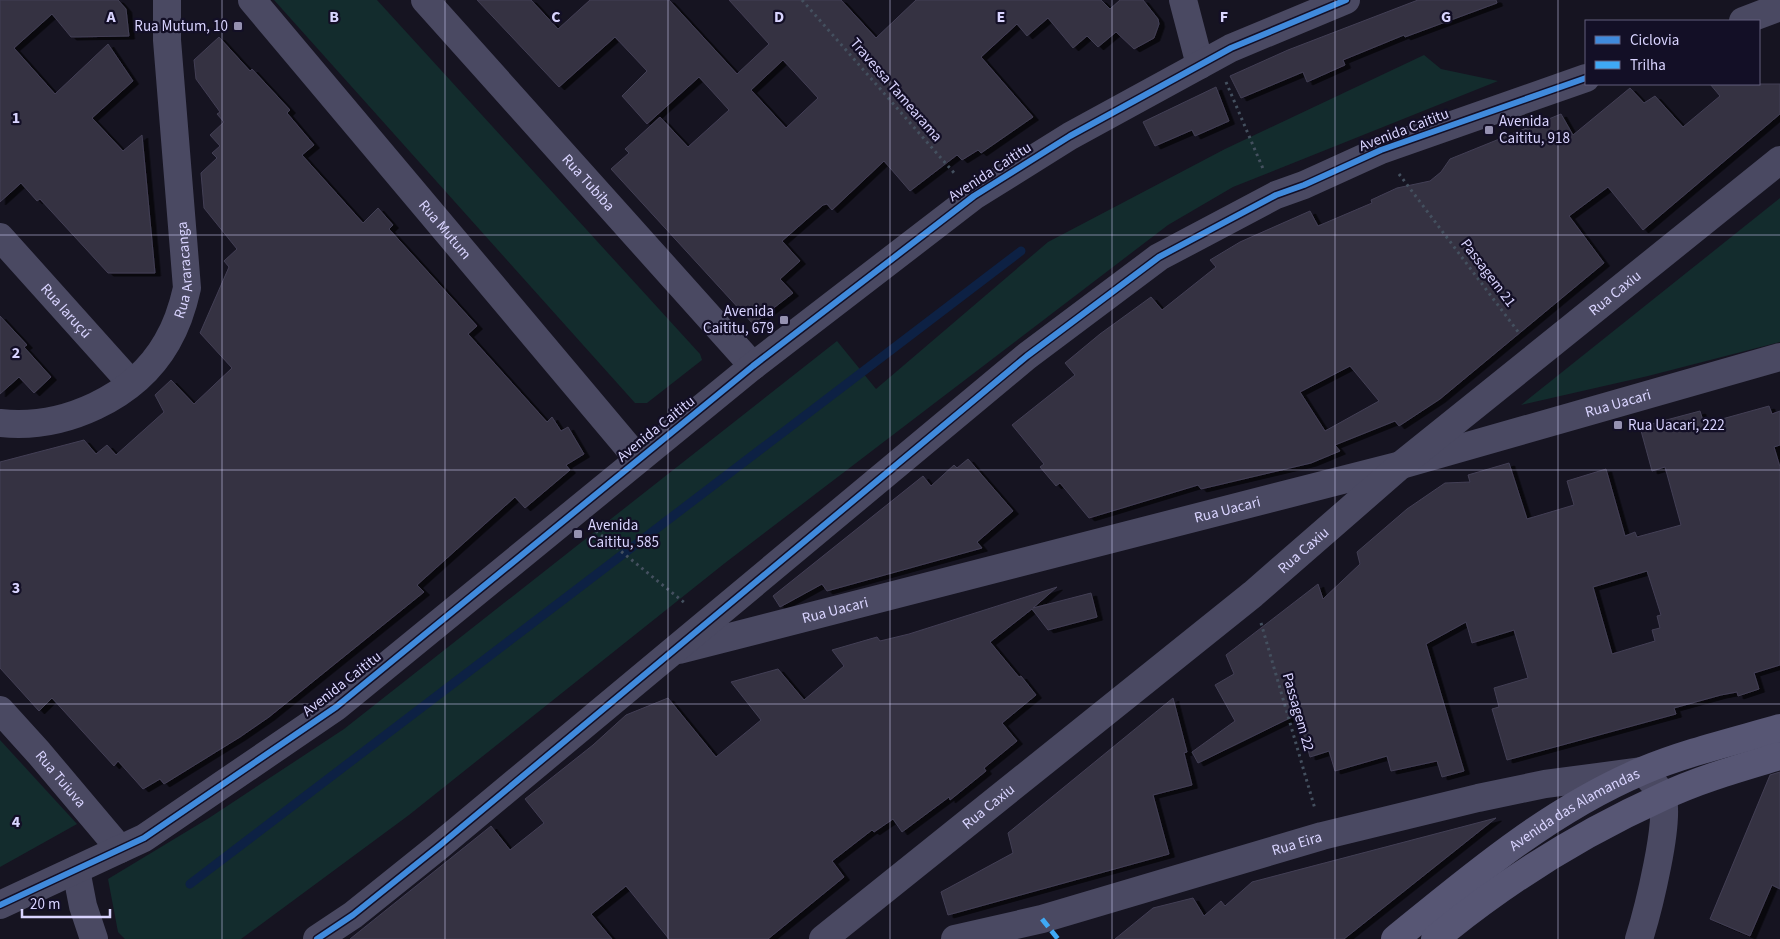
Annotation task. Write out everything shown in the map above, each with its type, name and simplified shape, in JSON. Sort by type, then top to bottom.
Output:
[{"type":"street","name":"Rua Araracanga","points":[[0,423],[47,423],[91,409],[131,383],[167,342],[182,309],[187,288],[167,40],[167,0]]},
{"type":"street","name":"Rua Mutum","points":[[252,0],[638,459]]},
{"type":"street","name":"Rua Tubiba","points":[[424,0],[753,366]]},
{"type":"street","points":[[1182,0],[1208,60]]},
{"type":"street","name":"Avenida Caititu","points":[[0,905],[144,838],[336,707],[753,366],[974,196],[1070,136],[1208,60],[1346,0]]},
{"type":"street","points":[[1746,20],[1780,7]]},
{"type":"street","name":"Avenida Caititu","points":[[317,939],[360,909],[1027,356],[1158,258],[1276,195],[1304,186],[1381,150],[1585,78]]},
{"type":"street","name":"Rua Caxiu","points":[[823,939],[1253,594],[1401,466],[1536,355],[1780,160]]},
{"type":"street","name":"Rua Iaruçú","points":[[0,237],[131,383]]},
{"type":"street","name":"Rua Uacari","points":[[673,651],[1401,466],[1780,357]]},
{"type":"street","name":"Rua Tuiuva","points":[[0,710],[120,849]]},
{"type":"street","name":"Avenida das Alamandas","points":[[1395,939],[1525,836],[1574,806],[1643,771],[1780,728]]},
{"type":"street","name":"Avenida das Alamandas","points":[[1435,939],[1520,875],[1568,844],[1663,796],[1706,779],[1780,756]]},
{"type":"street","points":[[1639,939],[1649,910],[1663,834],[1663,796],[1643,771]]},
{"type":"street","name":"Rua Eira","points":[[955,939],[1042,919],[1322,836],[1478,798],[1545,784],[1643,771]]},
{"type":"street","points":[[76,870],[83,906],[94,939]]},
{"type":"path","points":[[1208,60],[1244,126],[1268,178]]},
{"type":"path","points":[[599,534],[662,586]]},
{"type":"green space","points":[[274,0],[377,0],[700,354],[702,360],[647,403],[635,403]]},
{"type":"green space","points":[[1424,55],[1441,69],[1498,81],[1233,187],[1168,225],[725,563],[409,815],[241,939],[125,939],[118,932],[108,879],[209,818],[344,729],[837,341],[876,389],[1048,242],[1225,149]]},
{"type":"green space","points":[[1780,198],[1780,342],[1648,376],[1521,405]]},
{"type":"green space","points":[[0,740],[77,824],[0,867]]},
{"type":"building","points":[[0,0],[118,0],[126,9],[129,36],[71,37],[52,14],[14,48],[55,94],[108,44],[133,81],[92,118],[123,151],[142,135],[155,273],[108,273],[40,199],[37,201],[21,183],[0,202]]},
{"type":"building","points":[[477,0],[531,0],[558,29],[590,0],[669,0],[737,74],[769,44],[729,0],[841,0],[876,38],[916,0],[1101,0],[1110,9],[1120,0],[1143,0],[1158,19],[1159,24],[1154,38],[1134,49],[1116,32],[1098,47],[1087,36],[1073,48],[1048,18],[1027,36],[1017,24],[981,57],[1033,117],[981,153],[978,150],[962,160],[957,155],[910,191],[884,161],[832,210],[827,204],[823,205],[782,241],[800,261],[780,279],[793,293],[753,324],[611,169],[629,153],[625,149],[660,117],[688,147],[729,110],[699,77],[647,124],[622,96],[647,71],[615,37],[559,87]],"holes":[[[783,60],[818,98],[786,128],[751,90]]]},
{"type":"building","points":[[1418,0],[1496,0],[1497,3],[1405,37],[1404,35],[1343,60],[1345,65],[1307,82],[1303,72],[1241,98],[1230,76],[1288,50]]},
{"type":"building","points":[[219,37],[290,110],[287,113],[314,145],[302,155],[363,223],[378,208],[393,225],[389,229],[477,326],[468,334],[547,422],[552,417],[561,431],[568,427],[584,454],[566,465],[570,470],[525,508],[515,497],[417,585],[424,592],[269,717],[164,784],[160,779],[143,789],[118,761],[114,766],[52,698],[39,711],[0,668],[0,462],[84,440],[96,454],[107,445],[116,455],[164,412],[155,395],[171,380],[194,404],[232,368],[200,333],[229,267],[224,261],[237,249],[204,208],[201,173],[217,158],[212,153],[220,146],[210,135],[224,122],[217,114],[220,112],[196,79],[194,60]]},
{"type":"building","points":[[1780,84],[1780,114],[1643,230],[1608,187],[1569,216],[1604,263],[1440,399],[1399,426],[1395,421],[1335,445],[1340,451],[1311,463],[1201,489],[1198,485],[1089,518],[1060,483],[1056,486],[1040,467],[1044,464],[1012,425],[1075,375],[1065,363],[1100,334],[1151,297],[1162,310],[1216,267],[1210,260],[1240,242],[1310,211],[1318,226],[1372,203],[1371,200],[1397,188],[1430,181],[1441,172],[1450,159],[1561,114],[1573,135],[1630,88],[1644,103],[1655,96],[1683,127],[1720,96],[1711,85]],"holes":[[[1350,366],[1379,401],[1325,431],[1300,392]]]},
{"type":"building","points":[[1216,87],[1229,121],[1195,136],[1192,130],[1155,146],[1143,122]]},
{"type":"building","points":[[0,316],[27,345],[24,347],[51,377],[34,393],[19,377],[0,394]]},
{"type":"building","points":[[1769,406],[1772,414],[1780,411],[1780,445],[1774,447],[1780,467],[1780,665],[1754,673],[1759,689],[1738,696],[1737,692],[1721,695],[1674,708],[1676,714],[1507,760],[1492,709],[1499,707],[1494,688],[1528,678],[1514,630],[1472,643],[1466,622],[1426,644],[1464,771],[1442,777],[1437,761],[1391,771],[1387,756],[1335,771],[1329,751],[1310,757],[1298,714],[1198,763],[1192,752],[1235,721],[1215,685],[1234,674],[1226,655],[1318,584],[1323,599],[1360,564],[1357,552],[1407,509],[1445,483],[1470,482],[1468,475],[1509,463],[1527,519],[1574,505],[1567,481],[1606,469],[1625,536],[1635,532],[1637,537],[1681,525],[1665,467],[1652,471],[1640,427],[1700,411],[1704,424]],"holes":[[[1647,571],[1661,615],[1657,616],[1660,628],[1652,630],[1655,641],[1612,654],[1593,587]]]},
{"type":"building","points":[[968,459],[1013,511],[977,542],[982,548],[827,591],[822,584],[780,607],[773,596],[923,476],[931,486],[954,465],[957,468]]},
{"type":"building","points":[[1057,587],[1033,608],[1091,593],[1097,617],[1048,630],[1032,609],[990,642],[1036,695],[1002,723],[1017,741],[984,768],[986,771],[950,800],[949,797],[902,832],[893,819],[874,832],[872,830],[832,861],[844,877],[768,939],[669,939],[626,886],[591,914],[612,939],[350,939],[491,826],[510,850],[544,823],[525,799],[593,745],[626,715],[668,698],[716,757],[761,720],[731,682],[778,669],[804,700],[844,666],[832,650],[877,637],[880,641],[909,634]]},
{"type":"building","points":[[1173,698],[1187,752],[1184,753],[1192,785],[1153,795],[1169,854],[948,915],[941,892],[1013,853],[1008,833]]},
{"type":"building","points":[[1780,772],[1780,889],[1772,885],[1750,936],[1710,919],[1770,775]]},
{"type":"building","points":[[1496,818],[1344,939],[1115,939],[1153,908],[1193,898],[1204,916],[1221,901],[1225,906],[1252,882]]},
{"type":"waterway","points":[[190,884],[1021,251]]},
{"type":"marked path","points":[[1042,919],[1058,939]]},
{"type":"cycle path","points":[[0,905],[144,838],[336,707],[753,366],[974,196],[1070,136],[1231,48],[1346,0]]},
{"type":"cycle path","points":[[317,939],[353,915],[439,846],[1027,356],[1159,257],[1276,195],[1304,185],[1381,150],[1585,78]]},
{"type":"place","name":"Rua Mutum, 10","points":[[238,26]]},
{"type":"place","name":"Avenida Caititu, 918","points":[[1489,130]]},
{"type":"place","name":"Avenida Caititu, 679","points":[[784,320]]},
{"type":"place","name":"Rua Uacari, 222","points":[[1618,425]]},
{"type":"place","name":"Avenida Caititu, 585","points":[[578,534]]}]
